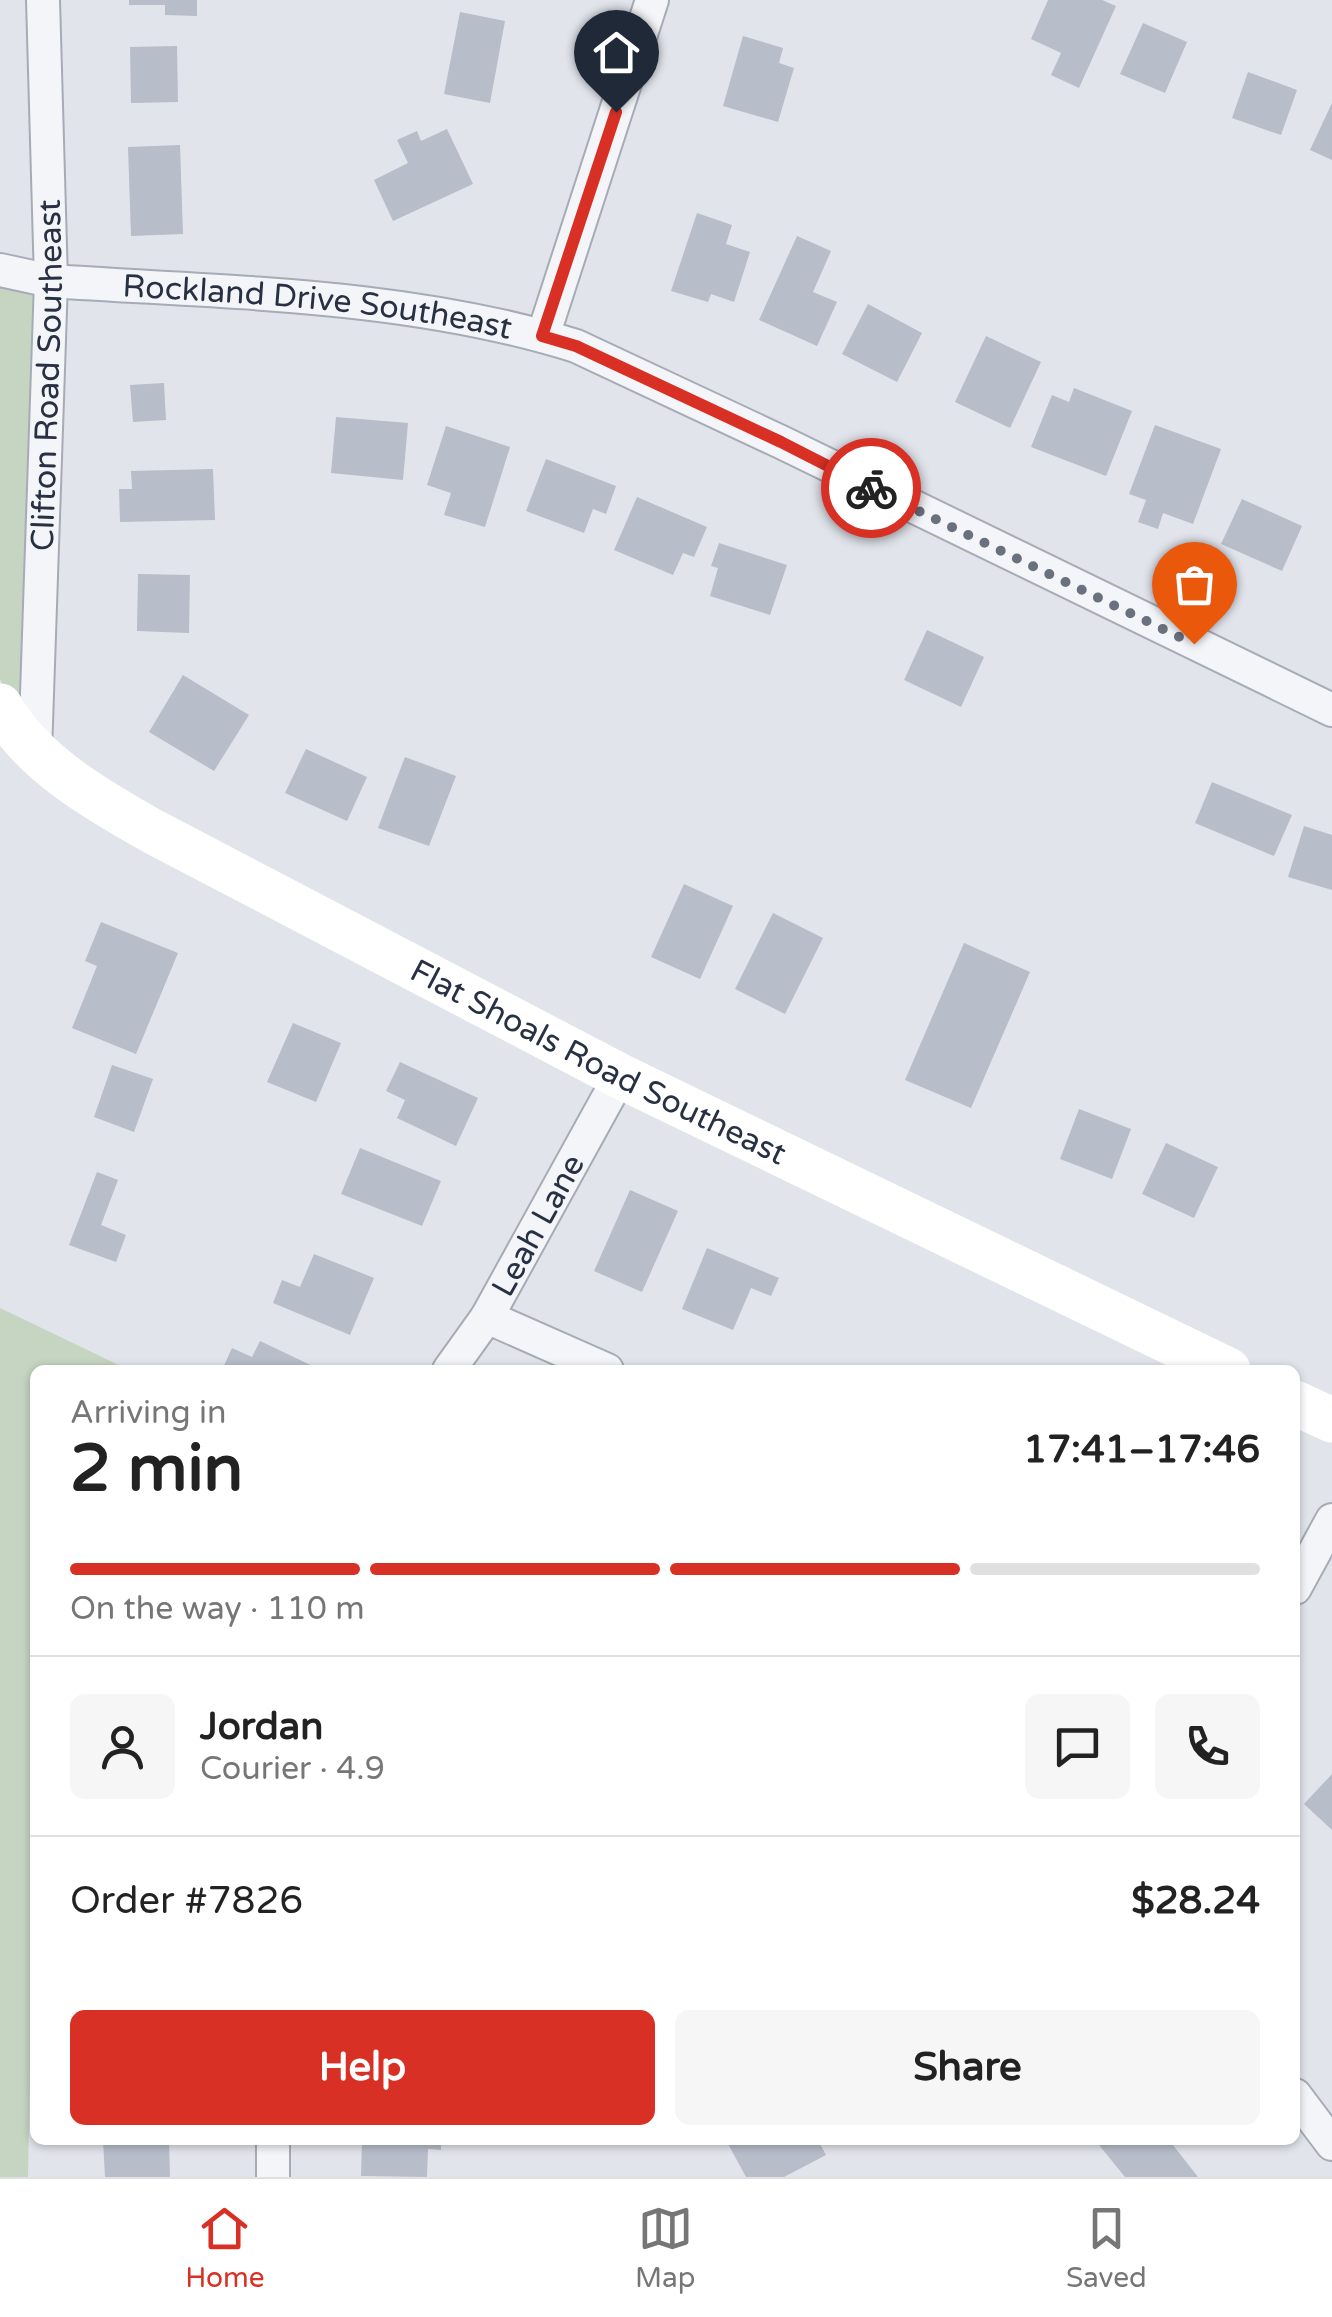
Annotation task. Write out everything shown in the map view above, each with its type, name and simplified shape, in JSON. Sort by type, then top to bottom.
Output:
[{"type":"street","name":"Clifton Road Southeast","points":[[35,753],[51,281],[43,0]]},
{"type":"street","points":[[542,336],[652,0]]},
{"type":"street","name":"Rockland Drive Southeast","points":[[0,270],[51,281],[362,302],[576,346],[1332,710]]},
{"type":"street","name":"Flat Shoals Road Southeast","points":[[0,706],[35,753],[112,809],[152,831],[620,1076],[1218,1365]]},
{"type":"street","name":"Leah Lane","points":[[453,1365],[487,1316],[620,1076]]},
{"type":"street","points":[[487,1316],[596,1365]]},
{"type":"street","points":[[1300,1404],[1332,1420]]},
{"type":"street","points":[[1300,1579],[1332,1520]]},
{"type":"street","points":[[1300,2102],[1332,2144]]},
{"type":"street","points":[[273,2145],[273,2177]]},
{"type":"green space","points":[[0,277],[51,281],[35,753],[0,679]]},
{"type":"green space","points":[[0,1308],[119,1365],[30,1365],[28,2177],[0,2177]]},
{"type":"building","points":[[129,0],[197,0],[197,16],[165,15],[165,5],[129,5]]},
{"type":"building","points":[[1048,0],[1102,0],[1116,6],[1079,88],[1051,75],[1061,53],[1031,39]]},
{"type":"building","points":[[460,12],[505,21],[490,103],[444,94]]},
{"type":"building","points":[[1143,23],[1187,42],[1165,93],[1120,74]]},
{"type":"building","points":[[743,36],[783,48],[779,63],[794,68],[778,122],[723,106]]},
{"type":"building","points":[[177,46],[178,102],[131,103],[130,47]]},
{"type":"building","points":[[1248,72],[1297,90],[1281,135],[1232,118]]},
{"type":"building","points":[[1332,103],[1332,160],[1310,150]]},
{"type":"building","points":[[447,129],[473,184],[393,221],[374,180],[408,163],[397,140],[417,131],[421,141]]},
{"type":"building","points":[[180,145],[183,234],[131,236],[128,147]]},
{"type":"building","points":[[697,213],[732,225],[726,244],[750,252],[734,302],[711,294],[708,302],[671,291]]},
{"type":"building","points":[[797,236],[831,251],[813,292],[837,302],[817,346],[759,320]]},
{"type":"building","points":[[868,304],[922,333],[897,382],[842,354]]},
{"type":"building","points":[[986,336],[1041,362],[1010,428],[955,402]]},
{"type":"building","points":[[164,383],[166,420],[133,422],[130,385]]},
{"type":"building","points":[[1074,388],[1132,411],[1106,476],[1031,447],[1052,395],[1069,402]]},
{"type":"building","points":[[336,417],[408,423],[403,480],[331,473]]},
{"type":"building","points":[[1155,425],[1221,449],[1193,524],[1163,513],[1158,529],[1138,522],[1146,500],[1129,494]]},
{"type":"building","points":[[446,426],[510,447],[485,527],[444,515],[451,493],[427,485]]},
{"type":"building","points":[[546,459],[616,486],[606,514],[593,509],[584,533],[526,511]]},
{"type":"building","points":[[213,469],[215,520],[120,522],[119,489],[132,489],[131,471]]},
{"type":"building","points":[[637,497],[707,527],[694,557],[683,553],[673,575],[614,550]]},
{"type":"building","points":[[1242,499],[1302,526],[1282,571],[1221,544]]},
{"type":"building","points":[[719,543],[787,565],[770,615],[710,596],[718,568],[711,566]]},
{"type":"building","points":[[138,574],[190,575],[189,633],[137,631]]},
{"type":"building","points":[[927,630],[984,657],[961,707],[904,680]]},
{"type":"building","points":[[183,675],[249,715],[214,771],[149,732]]},
{"type":"building","points":[[306,749],[367,777],[347,821],[285,793]]},
{"type":"building","points":[[405,757],[456,776],[429,846],[378,828]]},
{"type":"building","points":[[1212,782],[1292,815],[1274,856],[1195,823]]},
{"type":"building","points":[[1304,826],[1332,835],[1332,890],[1288,877]]},
{"type":"building","points":[[684,884],[733,906],[700,979],[651,957]]},
{"type":"building","points":[[773,913],[823,938],[785,1014],[735,989]]},
{"type":"building","points":[[101,922],[178,953],[136,1054],[72,1028],[97,966],[85,961]]},
{"type":"building","points":[[964,943],[1030,972],[971,1108],[905,1080]]},
{"type":"building","points":[[293,1023],[341,1043],[316,1102],[267,1082]]},
{"type":"building","points":[[400,1062],[478,1098],[456,1146],[397,1118],[405,1100],[386,1091]]},
{"type":"building","points":[[112,1065],[153,1079],[134,1132],[94,1117]]},
{"type":"building","points":[[1079,1109],[1131,1129],[1112,1179],[1060,1159]]},
{"type":"building","points":[[1166,1143],[1218,1167],[1194,1218],[1142,1194]]},
{"type":"building","points":[[360,1148],[441,1181],[422,1226],[341,1194]]},
{"type":"building","points":[[97,1172],[118,1180],[101,1225],[126,1235],[116,1262],[69,1245]]},
{"type":"building","points":[[630,1190],[678,1211],[642,1292],[594,1271]]},
{"type":"building","points":[[707,1248],[779,1278],[771,1296],[751,1288],[733,1330],[682,1309]]},
{"type":"building","points":[[314,1254],[374,1278],[350,1335],[273,1303],[282,1280],[300,1287]]},
{"type":"building","points":[[260,1341],[310,1365],[224,1365],[232,1348],[252,1357]]},
{"type":"building","points":[[1332,1774],[1332,1830],[1304,1804]]},
{"type":"building","points":[[103,2145],[169,2145],[170,2177],[105,2177]]},
{"type":"building","points":[[362,2145],[441,2145],[441,2150],[428,2149],[427,2177],[361,2176]]},
{"type":"building","points":[[729,2145],[821,2145],[826,2155],[784,2177],[746,2177]]},
{"type":"building","points":[[1099,2145],[1173,2145],[1198,2177],[1125,2177]]},
{"type":"way so far","points":[[871,488],[1194,644]]},
{"type":"route","points":[[616,112],[542,336],[576,346],[871,488]]}]
